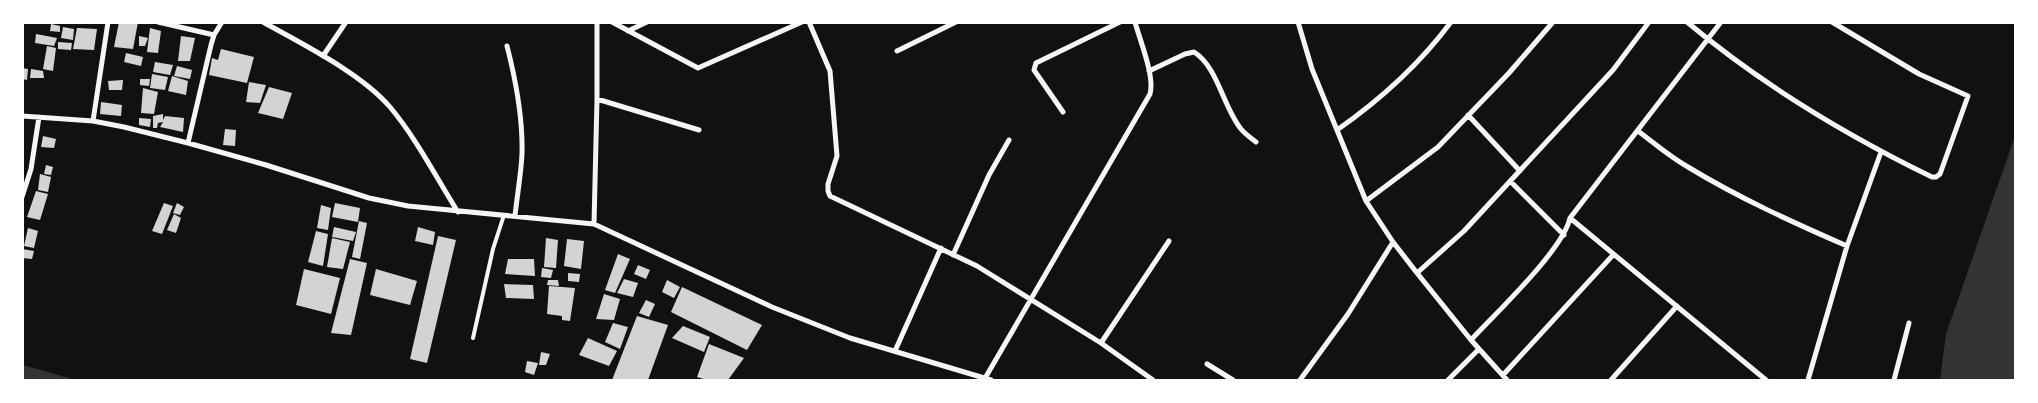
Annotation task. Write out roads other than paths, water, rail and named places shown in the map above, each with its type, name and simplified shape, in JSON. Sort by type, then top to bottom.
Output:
[{"type":"street","points":[[93,121],[108,22]]},
{"type":"street","points":[[158,22],[214,35]]},
{"type":"street","points":[[188,143],[214,35],[222,22]]},
{"type":"street","points":[[263,22],[323,56],[372,90],[389,106],[404,126],[458,212]]},
{"type":"street","points":[[323,56],[346,22]]},
{"type":"street","points":[[594,224],[597,22]]},
{"type":"street","points":[[612,22],[698,68],[802,22]]},
{"type":"street","points":[[628,31],[648,22]]},
{"type":"street","points":[[809,22],[830,71],[837,156],[828,184],[830,196],[977,266],[1101,343],[1154,380]]},
{"type":"street","points":[[897,51],[956,22]]},
{"type":"street","points":[[1063,112],[1034,70],[1036,63],[1120,22]]},
{"type":"street","points":[[984,379],[1150,94],[1152,86],[1149,71],[1135,22]]},
{"type":"street","points":[[1298,22],[1312,69],[1366,201],[1393,242],[1417,273],[1471,340],[1507,380]]},
{"type":"street","points":[[1337,130],[1365,111],[1394,86],[1440,38],[1451,22]]},
{"type":"street","points":[[1366,201],[1435,150],[1509,73],[1553,22]]},
{"type":"street","points":[[1417,273],[1464,231],[1510,182],[1613,70],[1650,22]]},
{"type":"street","points":[[1687,22],[1707,39],[1791,97],[1882,152],[1932,177],[1936,177],[1940,174],[1968,96],[1919,74],[1832,22]]},
{"type":"street","points":[[1471,340],[1526,282],[1568,230],[1570,218],[1721,22]]},
{"type":"street","points":[[507,46],[521,120],[522,154],[515,216]]},
{"type":"street","points":[[1149,71],[1185,54],[1194,52],[1200,56],[1209,69],[1241,130],[1256,142]]},
{"type":"street","points":[[597,98],[699,130]]},
{"type":"street","points":[[1468,115],[1520,171]]},
{"type":"street","points":[[22,116],[93,121],[188,143],[266,165],[369,198],[408,206],[594,224],[772,307],[850,338],[991,380]]},
{"type":"street","points":[[22,197],[31,169],[39,117]]},
{"type":"street","points":[[1638,130],[1686,166],[1727,190],[1776,215],[1847,246]]},
{"type":"street","points":[[954,255],[989,175],[1009,140]]},
{"type":"street","points":[[1808,380],[1847,246],[1882,152]]},
{"type":"street","points":[[1510,182],[1564,235]]},
{"type":"street","points":[[1570,218],[1677,306],[1729,352],[1766,380]]},
{"type":"street","points":[[1101,343],[1170,241]]},
{"type":"street","points":[[1300,380],[1348,314],[1393,242]]},
{"type":"street","points":[[894,351],[941,248]]},
{"type":"street","points":[[1503,376],[1613,255]]},
{"type":"street","points":[[1611,380],[1677,306]]},
{"type":"street","points":[[1894,380],[1909,323]]},
{"type":"street","points":[[1448,380],[1479,349]]},
{"type":"street","points":[[1207,364],[1233,380]]},
{"type":"lane","points":[[473,338],[493,249],[504,215]]}]
